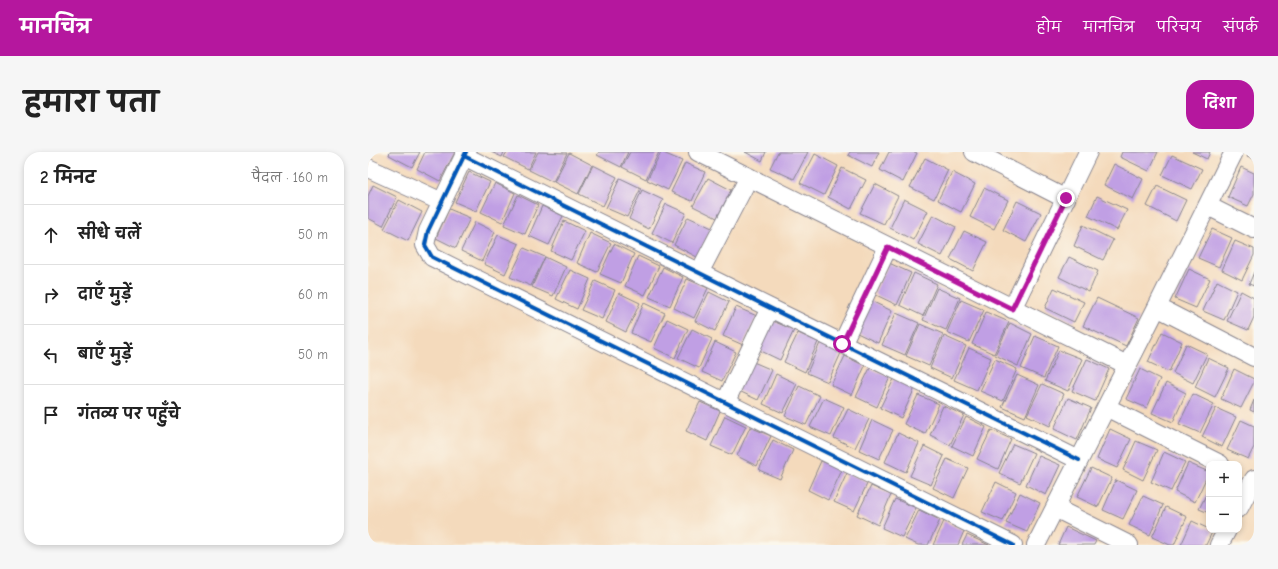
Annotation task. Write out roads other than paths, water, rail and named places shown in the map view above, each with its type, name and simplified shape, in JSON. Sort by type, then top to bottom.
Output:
[{"type":"street","points":[[698,152],[1127,366]]},
{"type":"street","points":[[974,152],[1066,198]]},
{"type":"street","points":[[1012,309],[1088,152]]},
{"type":"street","points":[[1036,545],[1234,152]]},
{"type":"street","points":[[1013,545],[432,256],[425,245],[425,240],[465,154],[699,273],[1079,460]]},
{"type":"street","points":[[368,168],[442,202]]},
{"type":"street","points":[[699,273],[749,178]]},
{"type":"street","points":[[1208,206],[1254,228]]},
{"type":"street","points":[[842,344],[888,247]]},
{"type":"street","points":[[1157,307],[1254,357]]},
{"type":"street","points":[[725,403],[770,308]]},
{"type":"street","points":[[1106,407],[1214,461]]},
{"type":"street","points":[[1242,499],[1249,478]]},
{"type":"street","points":[[1055,508],[1129,545]]},
{"type":"street","points":[[1219,545],[1225,533]]}]
